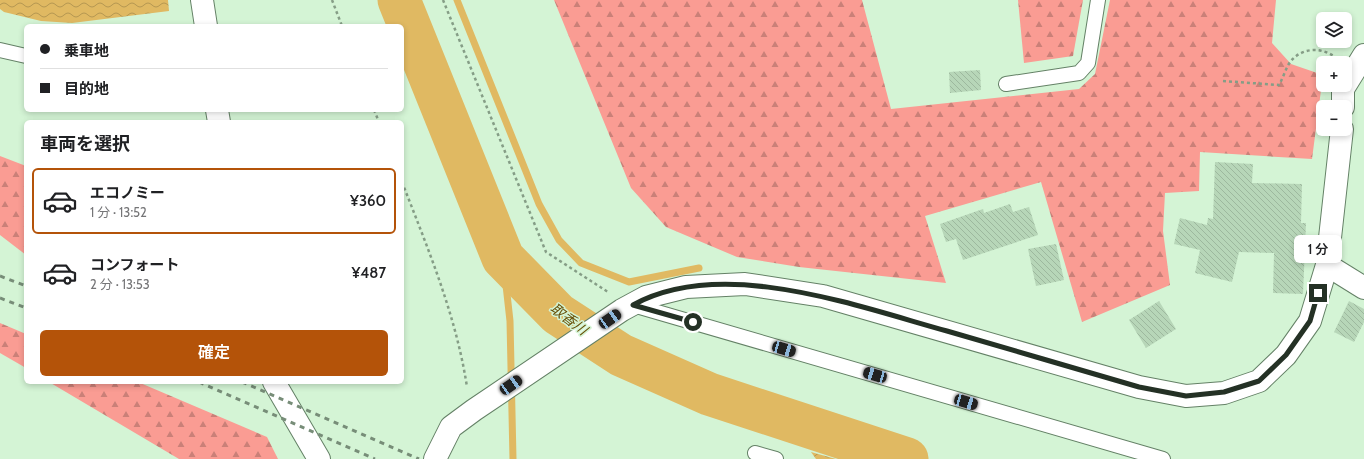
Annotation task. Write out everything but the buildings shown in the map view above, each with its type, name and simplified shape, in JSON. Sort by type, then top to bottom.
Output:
[{"type":"street","points":[[202,0],[206,24]]},
{"type":"street","points":[[1343,100],[1344,90],[1364,55]]},
{"type":"street","points":[[435,459],[451,427],[474,410],[627,308],[646,297],[686,287],[745,284],[823,296],[1139,387],[1186,396],[1224,392],[1259,381],[1286,355],[1310,321],[1326,265],[1341,136]]},
{"type":"street","points":[[1326,265],[1364,288]]},
{"type":"street","points":[[275,384],[319,459]]},
{"type":"lane","points":[[1006,84],[1079,73],[1088,63],[1098,0]]},
{"type":"lane","points":[[0,50],[24,56]]},
{"type":"lane","points":[[627,308],[1162,459]]},
{"type":"lane","points":[[755,453],[776,459]]},
{"type":"path","points":[[332,0],[341,24]]},
{"type":"path","points":[[443,0],[546,252],[610,293]]},
{"type":"path","points":[[1223,81],[1279,85],[1291,62],[1309,49],[1326,51],[1333,56]]},
{"type":"path","points":[[404,187],[439,276],[462,358],[468,396],[474,410]]},
{"type":"green space","points":[[554,0],[862,0],[891,109],[1079,89],[1095,74],[1110,0],[1276,0],[1272,43],[1291,64],[1316,73],[1316,92],[1321,92],[1320,100],[1316,100],[1316,128],[1312,159],[1200,152],[1199,191],[1165,193],[1163,231],[1170,285],[1082,322],[1041,182],[925,216],[946,283],[799,267],[737,257],[666,227],[631,188]]},
{"type":"green space","points":[[1018,0],[1083,0],[1073,56],[1024,63]]},
{"type":"green space","points":[[0,156],[24,165],[24,253],[0,235]]},
{"type":"green space","points":[[0,323],[24,333],[24,367],[0,353]]},
{"type":"green space","points":[[52,384],[143,384],[267,437],[278,459],[179,459]]},
{"type":"water","points":[[0,0],[168,0],[169,11],[72,23],[41,21],[4,12],[0,9]]},
{"type":"water","points":[[811,452],[836,459],[816,459]]},
{"type":"waterway","name":"取香川","points":[[399,0],[503,258],[558,314],[621,355],[709,394],[907,459]]},
{"type":"waterway","points":[[457,0],[539,204],[559,240],[581,263],[629,282],[699,268]]},
{"type":"waterway","points":[[503,258],[510,321],[513,459]]},
{"type":"railway","points":[[0,276],[24,285]]},
{"type":"railway","points":[[0,298],[24,307]]},
{"type":"railway","points":[[204,384],[375,459]]},
{"type":"railway","points":[[247,384],[419,459]]},
{"type":"route","points":[[693,322],[633,305],[646,297],[686,287],[745,284],[823,296],[1139,387],[1186,396],[1224,392],[1259,381],[1286,355],[1310,321],[1318,293]]}]
